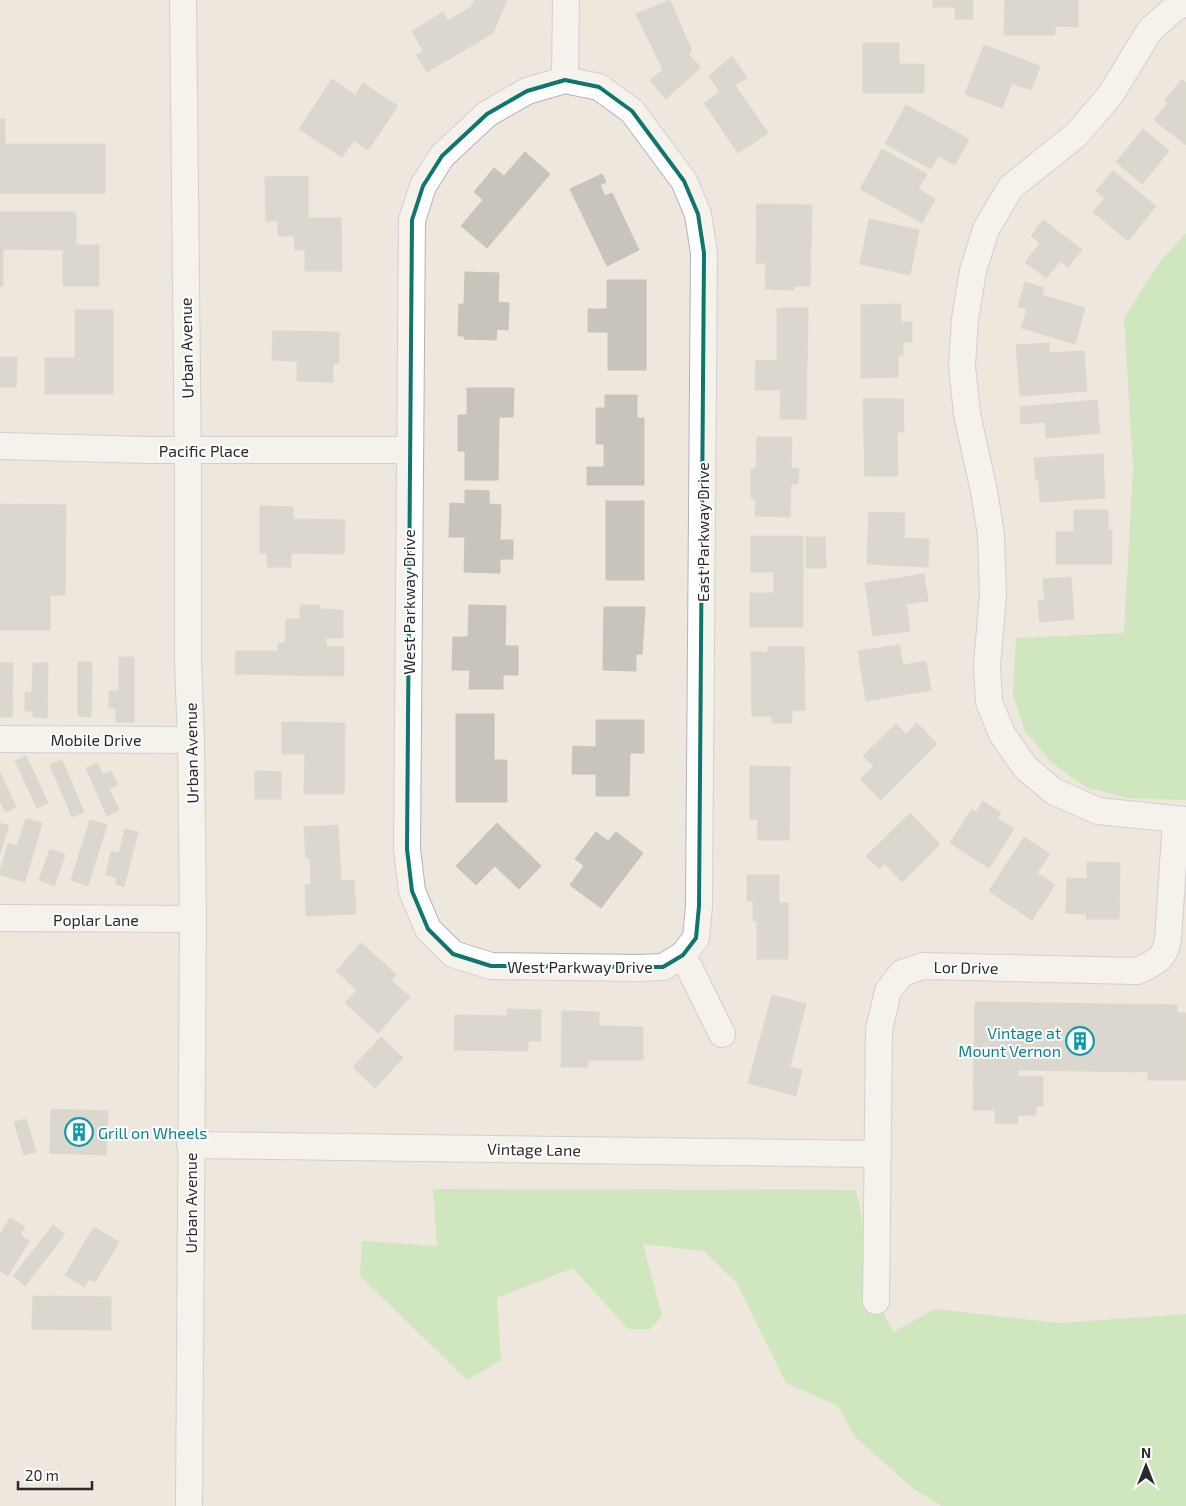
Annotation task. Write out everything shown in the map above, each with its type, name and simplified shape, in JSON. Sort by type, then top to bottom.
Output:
[{"type":"street","name":"Urban Avenue","points":[[183,0],[188,450],[188,662],[193,919],[189,1506]]},
{"type":"street","points":[[565,80],[566,0]]},
{"type":"street","points":[[1181,820],[1098,811],[1054,791],[1025,767],[1002,734],[989,702],[987,666],[993,596],[991,535],[984,491],[967,414],[962,366],[965,319],[973,271],[986,229],[1011,187],[1077,134],[1111,94],[1150,30],[1175,8],[1186,3]]},
{"type":"street","name":"West Parkway Drive","points":[[565,80],[527,91],[487,114],[442,156],[423,186],[412,220],[407,849],[412,891],[428,929],[453,954],[490,966],[663,967],[682,955]]},
{"type":"street","name":"East Parkway Drive","points":[[565,80],[600,88],[632,111],[684,181],[698,214],[704,253],[699,906],[696,938],[682,955]]},
{"type":"street","name":"Pacific Place","points":[[0,446],[188,450],[409,450]]},
{"type":"street","name":"Mobile Drive","points":[[0,739],[191,740]]},
{"type":"street","name":"Lor Drive","points":[[876,1301],[880,1030],[888,991],[902,973],[923,966],[1137,971],[1158,961],[1167,947],[1181,820]]},
{"type":"street","name":"Poplar Lane","points":[[0,918],[193,919]]},
{"type":"street","points":[[682,955],[722,1034]]},
{"type":"street","name":"Vintage Lane","points":[[190,1145],[878,1154]]},
{"type":"highlighted area","points":[[565,80],[599,87],[632,111],[684,181],[698,214],[704,253],[699,906],[696,938],[683,955],[663,967],[491,966],[453,954],[428,929],[412,891],[407,849],[412,220],[423,186],[442,156],[487,114],[527,91]]},
{"type":"green space","points":[[1186,233],[1186,800],[1127,798],[1085,787],[1051,762],[1025,731],[1013,696],[1016,638],[1124,633],[1133,467],[1124,318],[1159,263]]},
{"type":"green space","points":[[433,1189],[856,1190],[862,1219],[867,1282],[893,1332],[935,1309],[1059,1323],[1186,1314],[1186,1506],[942,1506],[914,1489],[855,1437],[838,1406],[786,1383],[736,1282],[704,1251],[643,1244],[662,1316],[650,1329],[628,1329],[573,1268],[497,1298],[501,1360],[467,1380],[360,1276],[362,1241],[437,1246]]},
{"type":"building","points":[[475,0],[507,0],[493,33],[427,72],[416,55],[423,51],[412,31],[443,12],[448,21],[471,7]]},
{"type":"building","points":[[670,0],[692,51],[688,54],[701,67],[666,99],[650,80],[663,70],[636,14]]},
{"type":"building","points":[[933,0],[973,0],[973,19],[955,19],[955,7],[933,7]]},
{"type":"building","points":[[1005,0],[1078,0],[1078,27],[1055,26],[1055,35],[1004,35]]},
{"type":"building","points":[[863,43],[899,43],[899,64],[924,64],[924,93],[863,93]]},
{"type":"building","points":[[984,45],[1040,66],[1031,90],[1012,83],[1002,108],[965,94]]},
{"type":"building","points":[[732,56],[747,78],[735,85],[768,133],[738,153],[704,103],[720,92],[709,76]]},
{"type":"building","points":[[332,79],[355,95],[363,83],[398,106],[368,150],[354,140],[342,157],[299,129]]},
{"type":"building","points":[[1182,79],[1186,83],[1186,145],[1154,120],[1168,103],[1165,100]]},
{"type":"building","points":[[906,105],[969,139],[955,165],[938,156],[931,169],[885,144]]},
{"type":"building","points":[[0,119],[5,119],[5,144],[105,144],[105,193],[0,193]]},
{"type":"building","points":[[1143,129],[1169,151],[1142,184],[1116,162]]},
{"type":"building","points":[[882,149],[927,174],[918,189],[935,199],[922,223],[860,189]]},
{"type":"building","points":[[525,152],[550,174],[487,248],[461,226],[483,200],[474,192],[494,168],[504,176]]},
{"type":"building","points":[[1113,171],[1156,206],[1128,241],[1093,212],[1105,198],[1096,191]]},
{"type":"building","points":[[602,174],[606,182],[600,185],[605,196],[612,193],[639,250],[607,266],[570,189]]},
{"type":"building","points":[[308,176],[308,218],[341,218],[342,271],[305,271],[305,250],[295,250],[294,236],[278,236],[278,221],[266,221],[265,177]]},
{"type":"building","points":[[757,204],[812,205],[810,286],[794,286],[794,290],[765,289],[766,263],[756,263]]},
{"type":"building","points":[[0,212],[76,212],[76,245],[99,245],[99,286],[63,286],[63,250],[3,249],[3,286],[0,286]]},
{"type":"building","points":[[869,219],[919,230],[910,275],[860,264]]},
{"type":"building","points":[[1043,220],[1082,250],[1068,267],[1060,261],[1046,278],[1025,262],[1040,243],[1031,236]]},
{"type":"building","points":[[465,272],[499,273],[498,302],[509,303],[508,330],[497,329],[496,340],[464,339],[464,336],[458,336],[459,304],[464,304]]},
{"type":"building","points":[[607,280],[646,280],[646,370],[608,370],[608,332],[588,332],[588,309],[607,309]]},
{"type":"building","points":[[1025,282],[1044,288],[1042,295],[1085,308],[1075,344],[1021,328],[1027,309],[1018,307]]},
{"type":"building","points":[[901,304],[901,322],[912,322],[912,342],[903,342],[903,356],[898,356],[898,377],[861,378],[861,305]]},
{"type":"building","points":[[777,308],[808,308],[806,419],[780,419],[781,390],[755,390],[756,360],[777,361]]},
{"type":"building","points":[[75,310],[113,310],[113,394],[45,394],[45,358],[75,358]]},
{"type":"building","points":[[273,331],[339,332],[339,363],[333,363],[333,382],[297,381],[297,361],[272,360]]},
{"type":"building","points":[[1049,343],[1049,353],[1084,351],[1087,391],[1020,396],[1016,345]]},
{"type":"building","points":[[0,357],[17,357],[16,387],[0,387]]},
{"type":"building","points":[[467,388],[514,388],[513,417],[499,417],[498,480],[465,480],[465,451],[458,451],[458,415],[467,415]]},
{"type":"building","points":[[605,395],[637,395],[637,418],[644,418],[644,485],[587,485],[587,467],[604,467],[604,444],[596,444],[596,408],[605,408]]},
{"type":"building","points":[[863,399],[903,399],[904,432],[897,432],[898,476],[865,476]]},
{"type":"building","points":[[1097,400],[1100,433],[1046,438],[1045,422],[1021,424],[1020,407]]},
{"type":"building","points":[[757,437],[792,437],[791,468],[799,469],[798,484],[791,484],[790,517],[755,516],[756,499],[751,498],[751,469],[756,469]]},
{"type":"building","points":[[1103,454],[1105,498],[1040,502],[1039,480],[1036,480],[1034,458]]},
{"type":"building","points":[[465,490],[489,491],[489,504],[501,505],[500,540],[513,540],[513,559],[500,559],[500,573],[464,572],[465,537],[449,537],[450,503],[465,504]]},
{"type":"building","points":[[606,501],[644,501],[644,580],[606,580]]},
{"type":"building","points":[[0,504],[66,505],[65,595],[50,595],[50,630],[0,630]]},
{"type":"building","points":[[260,506],[293,507],[293,519],[345,520],[344,554],[291,553],[291,567],[267,567],[267,553],[260,553]]},
{"type":"building","points":[[1074,510],[1108,510],[1108,530],[1112,530],[1112,564],[1056,564],[1056,532],[1074,532]]},
{"type":"building","points":[[869,512],[905,513],[904,538],[929,539],[928,567],[867,564]]},
{"type":"building","points":[[751,536],[803,536],[803,627],[750,627],[750,593],[774,593],[774,572],[751,572]]},
{"type":"building","points":[[806,537],[825,537],[826,568],[806,568]]},
{"type":"building","points":[[924,574],[928,601],[906,604],[910,631],[873,636],[865,583]]},
{"type":"building","points":[[1071,577],[1074,619],[1040,622],[1038,601],[1045,600],[1043,579]]},
{"type":"building","points":[[300,605],[320,605],[320,609],[343,610],[343,638],[326,638],[326,647],[344,647],[344,676],[235,674],[236,651],[278,651],[278,643],[285,643],[286,619],[300,619]]},
{"type":"building","points":[[469,605],[506,606],[505,646],[518,646],[518,675],[503,675],[503,689],[469,689],[470,670],[452,670],[453,637],[468,637]]},
{"type":"building","points":[[604,607],[645,607],[642,654],[636,654],[636,671],[603,670]]},
{"type":"building","points":[[899,645],[903,665],[926,661],[931,690],[866,701],[858,651]]},
{"type":"building","points":[[768,647],[804,647],[805,710],[792,711],[792,723],[772,723],[772,716],[752,716],[751,652],[768,652]]},
{"type":"building","points":[[119,657],[134,657],[134,722],[116,722],[116,708],[109,708],[109,691],[119,691]]},
{"type":"building","points":[[78,662],[92,662],[91,717],[78,716]]},
{"type":"building","points":[[0,663],[13,663],[12,717],[0,717]]},
{"type":"building","points":[[33,663],[48,663],[47,718],[33,717],[33,711],[25,711],[25,692],[32,692]]},
{"type":"building","points":[[456,714],[494,714],[494,760],[507,760],[507,802],[456,802]]},
{"type":"building","points":[[596,720],[644,720],[644,753],[630,753],[629,796],[596,796],[596,774],[572,774],[573,746],[596,747]]},
{"type":"building","points":[[282,722],[345,723],[344,794],[304,794],[305,754],[282,754]]},
{"type":"building","points":[[917,723],[937,744],[881,800],[860,779],[874,766],[863,756],[896,724],[906,734]]},
{"type":"building","points":[[26,756],[48,803],[37,808],[15,761]]},
{"type":"building","points":[[62,760],[84,812],[72,817],[50,765]]},
{"type":"building","points":[[97,763],[103,775],[111,771],[118,785],[109,789],[119,810],[107,816],[86,768]]},
{"type":"building","points":[[750,766],[790,767],[789,840],[757,840],[758,819],[750,819]]},
{"type":"building","points":[[255,771],[281,772],[281,799],[255,799]]},
{"type":"building","points":[[0,772],[16,807],[5,812],[0,801]]},
{"type":"building","points":[[983,801],[1001,813],[997,819],[1014,829],[989,868],[950,843],[972,809],[976,812]]},
{"type":"building","points":[[910,813],[940,844],[902,882],[885,864],[879,869],[866,856]]},
{"type":"building","points":[[26,819],[42,823],[25,882],[0,875],[0,871],[8,844],[17,846]]},
{"type":"building","points":[[90,820],[107,825],[88,886],[71,880]]},
{"type":"building","points":[[0,823],[9,826],[0,853]]},
{"type":"building","points":[[497,823],[541,866],[519,889],[495,866],[476,885],[456,866]]},
{"type":"building","points":[[338,825],[341,881],[354,880],[356,914],[306,916],[305,885],[311,885],[310,858],[306,858],[304,827]]},
{"type":"building","points":[[125,829],[138,832],[124,887],[115,884],[117,878],[106,875],[111,851],[119,853]]},
{"type":"building","points":[[596,832],[608,841],[616,832],[643,853],[601,908],[570,885],[584,866],[575,859]]},
{"type":"building","points":[[1024,837],[1050,854],[1037,873],[1055,885],[1032,920],[989,891]]},
{"type":"building","points":[[50,849],[65,855],[54,886],[39,880]]},
{"type":"building","points":[[1087,862],[1120,863],[1119,919],[1086,919],[1087,914],[1066,913],[1067,878],[1087,879]]},
{"type":"building","points":[[747,875],[779,875],[779,903],[788,903],[788,959],[757,959],[757,921],[753,921],[753,901],[747,901]]},
{"type":"building","points":[[361,943],[396,974],[391,980],[410,997],[378,1033],[345,1003],[357,990],[336,971]]},
{"type":"building","points":[[772,995],[806,1004],[790,1067],[802,1070],[796,1096],[748,1083]]},
{"type":"building","name":"Vintage at Mount Vernon","points":[[975,1002],[1177,1005],[1177,1013],[1186,1013],[1186,1080],[1148,1080],[1148,1072],[1018,1070],[1018,1076],[1043,1077],[1043,1106],[1036,1106],[1036,1115],[1018,1115],[1017,1124],[995,1123],[995,1110],[973,1110]]},
{"type":"building","points":[[507,1009],[541,1010],[541,1041],[528,1041],[528,1051],[454,1050],[455,1015],[507,1016]]},
{"type":"building","points":[[562,1011],[599,1012],[599,1026],[643,1027],[643,1060],[588,1060],[588,1067],[561,1067]]},
{"type":"building","points":[[381,1037],[403,1058],[375,1088],[353,1067]]},
{"type":"building","name":"Grill on Wheels","points":[[51,1109],[108,1111],[106,1155],[50,1153]]},
{"type":"building","points":[[26,1119],[36,1152],[24,1155],[14,1122]]},
{"type":"building","points":[[10,1218],[25,1227],[20,1235],[29,1241],[8,1276],[0,1271],[0,1235]]},
{"type":"building","points":[[53,1225],[65,1234],[25,1286],[13,1276]]},
{"type":"building","points":[[94,1227],[119,1242],[95,1282],[89,1279],[84,1287],[65,1275]]},
{"type":"building","points":[[33,1296],[111,1297],[111,1330],[32,1329]]},
{"type":"place","name":"Vintage at Mount Vernon","points":[[1080,1041]]},
{"type":"place","name":"Grill on Wheels","points":[[79,1132]]}]
